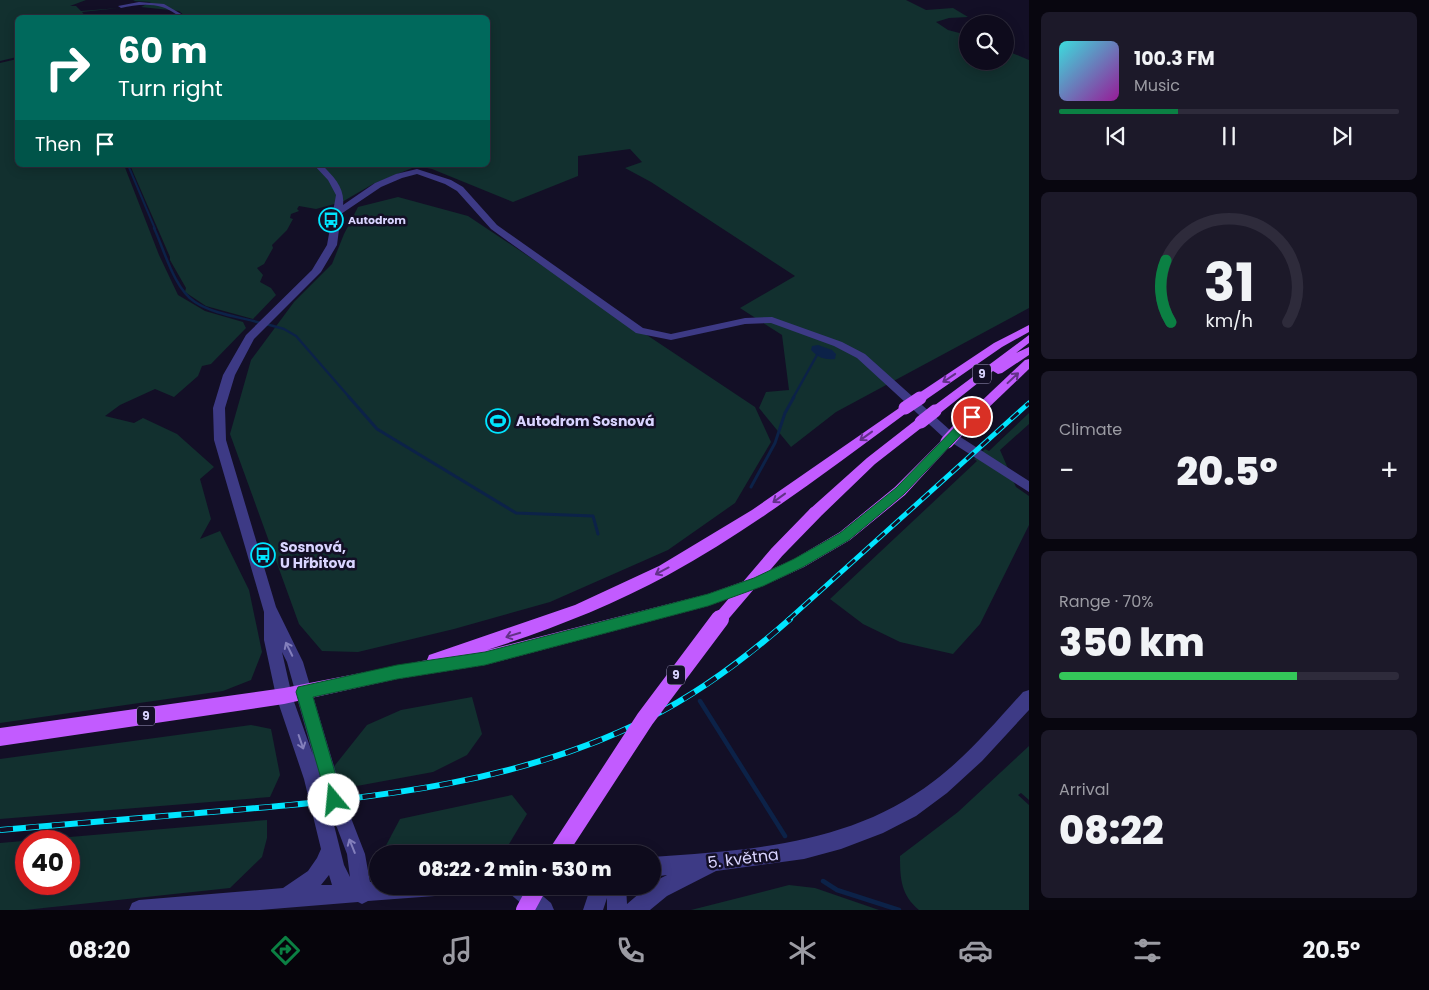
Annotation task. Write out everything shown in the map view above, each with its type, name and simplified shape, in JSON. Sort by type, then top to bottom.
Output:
[{"type":"main road","name":"9","points":[[397,672],[526,631],[610,597],[663,571],[765,508],[920,398],[998,346],[1029,328]]},
{"type":"main road","name":"9","points":[[563,845],[639,726],[689,657],[765,565],[815,513],[871,460],[1029,338]]},
{"type":"main road","name":"9","points":[[935,411],[1029,350]]},
{"type":"main road","name":"9","points":[[0,737],[284,696],[397,672],[485,658],[708,600],[758,582],[799,563],[845,536],[900,491],[958,430],[1029,363]]},
{"type":"main road","points":[[525,910],[533,895]]},
{"type":"street","points":[[114,4],[124,8],[148,3],[162,4],[181,15]]},
{"type":"street","points":[[121,14],[124,8]]},
{"type":"street","points":[[320,167],[332,179],[340,195],[332,244],[316,272],[250,337],[230,375],[219,408],[220,440],[269,608],[295,662],[334,800],[356,854],[358,894]]},
{"type":"street","points":[[337,213],[378,185],[399,176],[417,171],[448,182],[460,189],[494,227],[640,331],[671,337],[745,321],[772,320],[838,344],[861,356],[947,434],[1029,487]]},
{"type":"street","points":[[269,608],[272,640],[284,696],[313,780],[330,849],[341,882],[358,894]]},
{"type":"street","name":"5. května","points":[[661,866],[719,861],[792,851],[834,842],[889,821],[927,798],[965,765],[1029,698]]},
{"type":"street","points":[[284,898],[303,889],[318,875],[327,861],[330,849]]},
{"type":"street","points":[[634,910],[660,889],[719,861]]},
{"type":"street","points":[[140,910],[369,893]]},
{"type":"street","points":[[526,895],[544,910]]},
{"type":"street","points":[[593,910],[598,895]]},
{"type":"street","points":[[616,895],[617,910]]},
{"type":"green space","points":[[0,0],[86,0],[70,6],[76,6],[81,11],[119,8],[82,12],[84,15],[15,15],[15,57],[0,61]]},
{"type":"green space","points":[[906,0],[926,10],[953,8],[965,15],[936,22],[948,30],[959,33],[959,70],[1014,70],[1014,54],[1029,60],[1029,308],[836,412],[791,447],[759,408],[766,392],[789,390],[782,335],[740,308],[795,276],[651,182],[625,168],[642,162],[630,149],[578,156],[578,176],[513,202],[432,169],[422,167],[490,167],[490,15],[184,15],[179,11],[141,7],[151,2],[133,1]]},
{"type":"green space","points":[[15,59],[15,167],[125,167],[159,255],[178,295],[205,311],[243,322],[246,328],[211,364],[202,366],[198,376],[174,397],[155,389],[120,405],[105,416],[134,423],[143,418],[177,434],[214,467],[200,479],[211,519],[200,539],[220,531],[249,590],[262,652],[251,680],[223,691],[0,723],[0,63]]},
{"type":"green space","points":[[131,167],[415,167],[373,184],[342,202],[316,209],[299,206],[297,209],[299,211],[291,214],[290,218],[293,219],[287,230],[272,245],[273,248],[264,264],[257,268],[263,275],[260,282],[271,288],[276,295],[253,319],[206,306],[185,292],[186,288],[170,260]]},
{"type":"green space","name":"Autodrom Sosnová","points":[[398,197],[468,216],[755,407],[771,442],[735,503],[668,550],[550,602],[454,629],[358,652],[322,651],[299,624],[230,434],[251,360],[294,302],[332,264],[344,234],[358,207]]},
{"type":"green space","points":[[1029,413],[1029,424],[1000,450],[1016,487],[1029,496],[1029,525],[980,624],[953,654],[900,642],[863,624],[830,599],[977,461],[974,459],[985,449],[989,451]]},
{"type":"green space","points":[[472,697],[482,734],[467,755],[433,772],[335,790],[332,769],[367,725],[401,710]]},
{"type":"green space","points":[[251,725],[271,729],[280,775],[270,797],[0,819],[0,759]]},
{"type":"green space","points":[[1029,746],[1029,800],[1021,793],[1018,795],[1029,805],[1029,910],[919,910],[905,892],[900,872],[900,856],[958,812]]},
{"type":"green space","points":[[512,795],[527,814],[508,845],[386,845],[400,819]]},
{"type":"green space","points":[[267,820],[267,838],[262,857],[230,888],[25,910],[0,910],[0,843],[15,842],[15,895],[80,895],[80,836]]},
{"type":"green space","points":[[789,885],[815,888],[879,910],[691,910]]},
{"type":"water","points":[[818,345],[832,350],[836,354],[835,359],[822,358],[816,355],[811,350],[812,346]]},
{"type":"waterway","points":[[129,167],[155,229]]},
{"type":"waterway","points":[[154,228],[170,268],[181,288],[188,296],[195,302],[210,309],[261,323]]},
{"type":"waterway","points":[[266,324],[284,329],[296,336],[350,398]]},
{"type":"waterway","points":[[793,398],[817,355]]},
{"type":"waterway","points":[[349,397],[377,429],[516,513],[593,516],[598,534]]},
{"type":"waterway","points":[[751,487],[775,443],[785,413],[794,397]]},
{"type":"waterway","points":[[700,701],[785,836]]},
{"type":"waterway","points":[[823,881],[837,890],[899,910]]},
{"type":"railway","points":[[788,620],[1029,403]]},
{"type":"railway","points":[[0,830],[340,800],[394,793],[499,773],[550,758],[600,740],[668,708],[723,673],[790,619]]},
{"type":"place","name":"Autodrom","points":[[331,220]]},
{"type":"place","name":"Autodrom Sosnová","points":[[498,421]]},
{"type":"place","name":"Sosnová, U Hřbitova","points":[[263,555]]},
{"type":"route","points":[[334,800],[304,692],[397,672],[485,658],[708,600],[758,582],[799,563],[845,536],[900,491],[972,417]]}]
